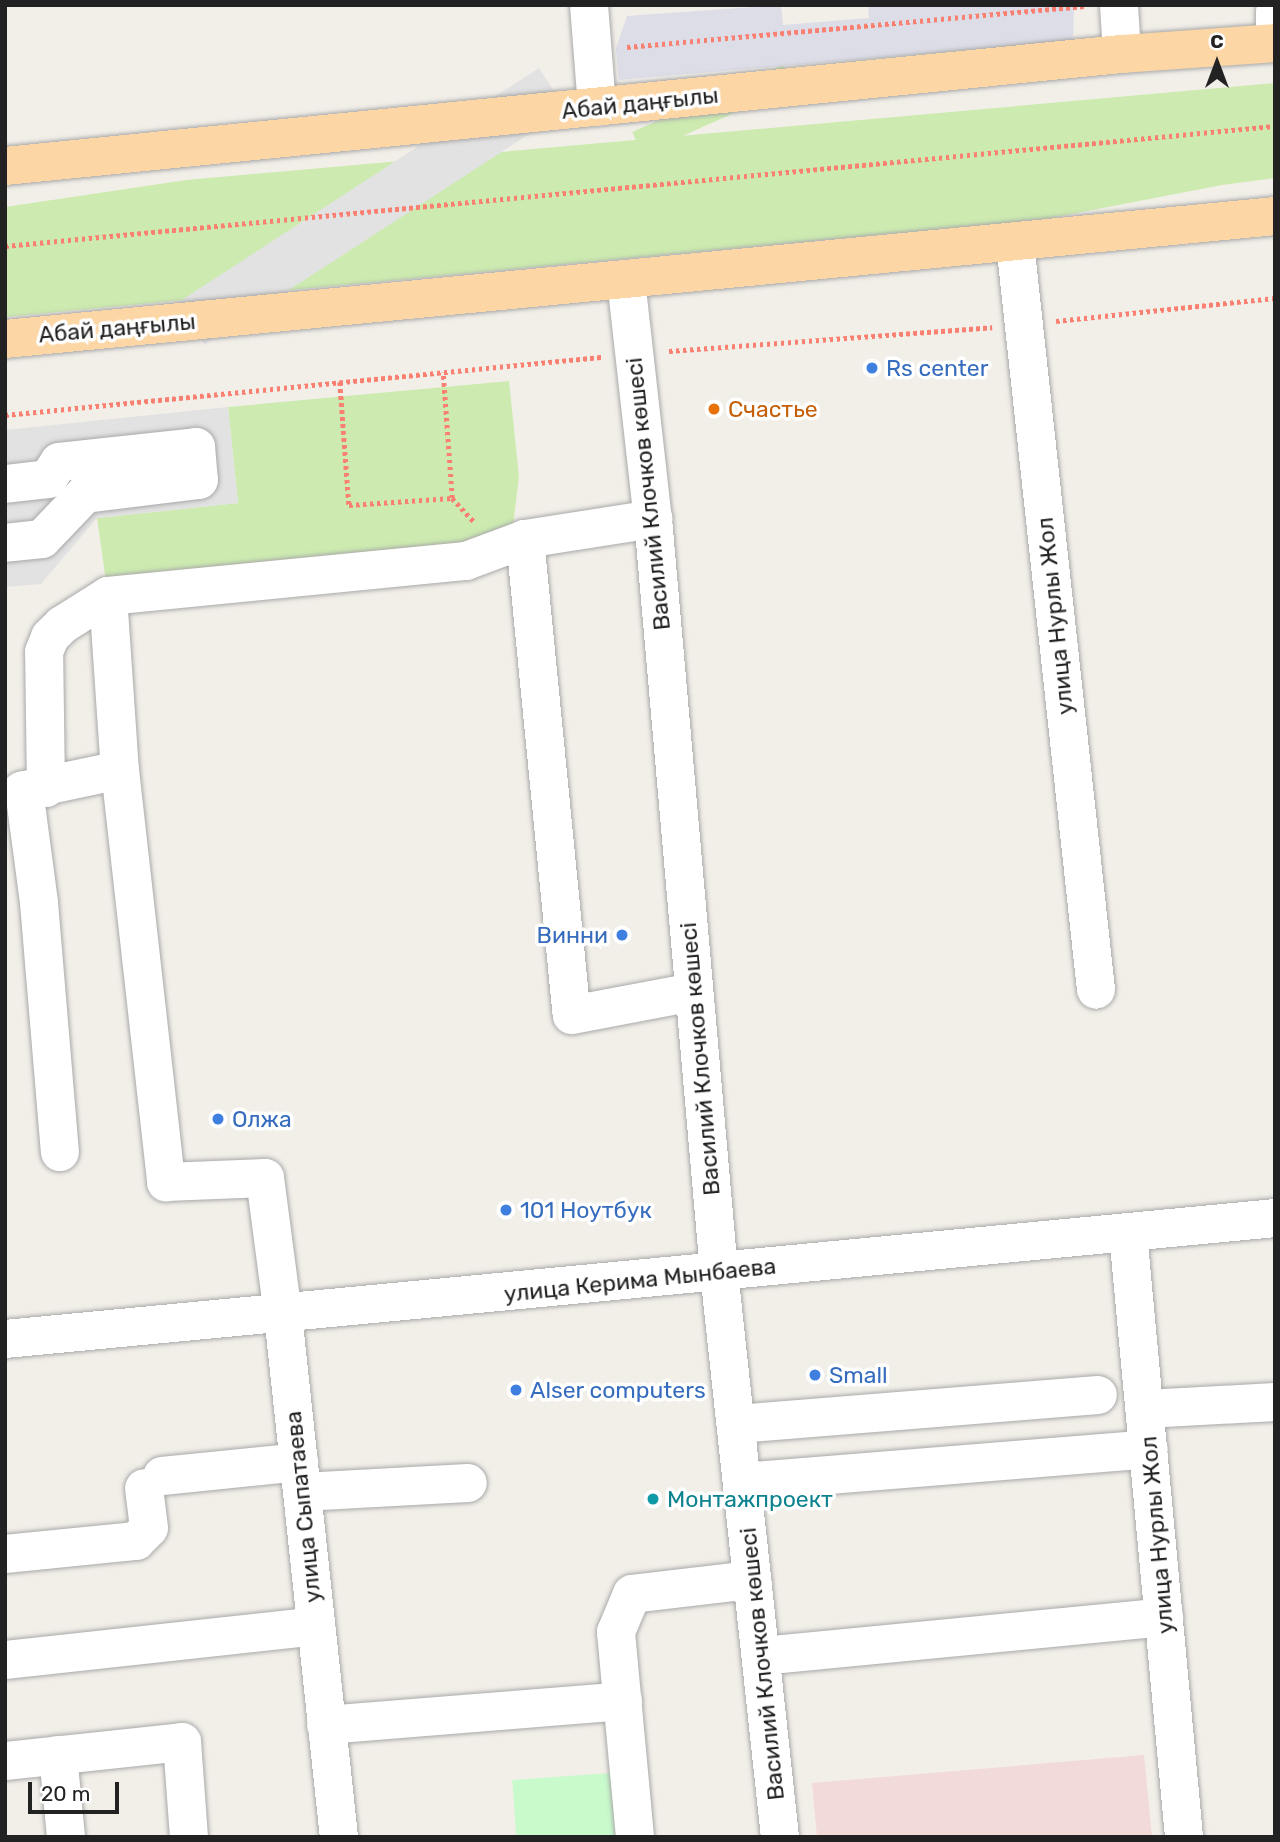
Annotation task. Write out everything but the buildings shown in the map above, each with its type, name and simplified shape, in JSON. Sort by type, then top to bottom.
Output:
[{"type":"main road","name":"Абай даңғылы","points":[[5,166],[1122,54],[1275,43]]},
{"type":"main road","name":"Абай даңғылы","points":[[5,339],[1275,216]]},
{"type":"street","points":[[589,5],[597,107]]},
{"type":"street","points":[[1119,5],[1122,54]]},
{"type":"street","points":[[1275,12],[1275,43]]},
{"type":"street","name":"улица Нурлы Жол","points":[[1015,243],[1096,990]]},
{"type":"street","name":"Василий Клочков көшесі","points":[[626,280],[653,519],[719,1272],[780,1837]]},
{"type":"street","points":[[5,484],[48,479],[59,462],[197,447],[199,480],[85,494],[42,540],[5,543]]},
{"type":"street","points":[[60,1152],[39,903],[25,790],[44,652],[50,637],[62,625],[108,596],[466,561],[525,539],[653,519]]},
{"type":"street","points":[[525,539],[572,1015],[694,992]]},
{"type":"street","points":[[25,790],[120,769],[108,596]]},
{"type":"street","name":"улица Сыпатаева","points":[[120,769],[166,1182],[265,1178],[283,1315],[339,1837]]},
{"type":"street","name":"улица Керима Мынбаева","points":[[5,1339],[283,1315],[1275,1218]]},
{"type":"street","name":"улица Нурлы Жол","points":[[1128,1233],[1184,1837]]},
{"type":"street","points":[[737,1424],[1098,1395]]},
{"type":"street","points":[[1146,1409],[1275,1402]]},
{"type":"street","points":[[742,1482],[1149,1450]]},
{"type":"street","points":[[5,1554],[136,1541],[149,1528],[153,1482],[300,1477],[468,1483]]},
{"type":"street","points":[[635,1837],[616,1632],[632,1594],[752,1580]]},
{"type":"street","points":[[761,1656],[1164,1617]]},
{"type":"street","points":[[5,1660],[316,1626]]},
{"type":"street","points":[[326,1725],[623,1701]]},
{"type":"street","points":[[5,1761],[182,1742],[189,1837]]},
{"type":"street","points":[[58,1755],[66,1837]]},
{"type":"path","points":[[616,48],[1096,5]]},
{"type":"path","points":[[828,21],[829,28]]},
{"type":"path","points":[[5,246],[1275,126]]},
{"type":"path","points":[[340,382],[349,505],[452,498],[443,372]]},
{"type":"shaded area","points":[[781,5],[783,25],[869,18],[868,5],[1074,5],[1073,41],[619,80],[616,48],[627,16]]},
{"type":"shaded area","points":[[539,68],[566,110],[205,345],[178,303]]},
{"type":"shaded area","points":[[228,407],[238,503],[97,518],[41,584],[5,587],[5,430]]},
{"type":"shaded area","points":[[1144,1755],[1152,1837],[817,1837],[812,1783]]},
{"type":"green space","points":[[783,65],[793,87],[642,154],[632,132]]},
{"type":"green space","points":[[1275,83],[1275,178],[1222,185],[1046,219],[5,317],[5,207],[186,180]]},
{"type":"green space","points":[[509,381],[519,476],[512,535],[108,596],[97,518],[238,503],[228,407]]},
{"type":"green space","points":[[611,1773],[615,1837],[516,1837],[512,1780]]},
{"type":"place","name":"Rs center","points":[[872,368]]},
{"type":"place","name":"Счастье","points":[[714,409]]},
{"type":"place","name":"Винни","points":[[622,935]]},
{"type":"place","name":"Олжа","points":[[218,1119]]},
{"type":"place","name":"101 Ноутбук","points":[[506,1210]]},
{"type":"place","name":"Small","points":[[815,1375]]},
{"type":"place","name":"Alser computers","points":[[516,1390]]},
{"type":"place","name":"Монтажпроект","points":[[653,1499]]}]
